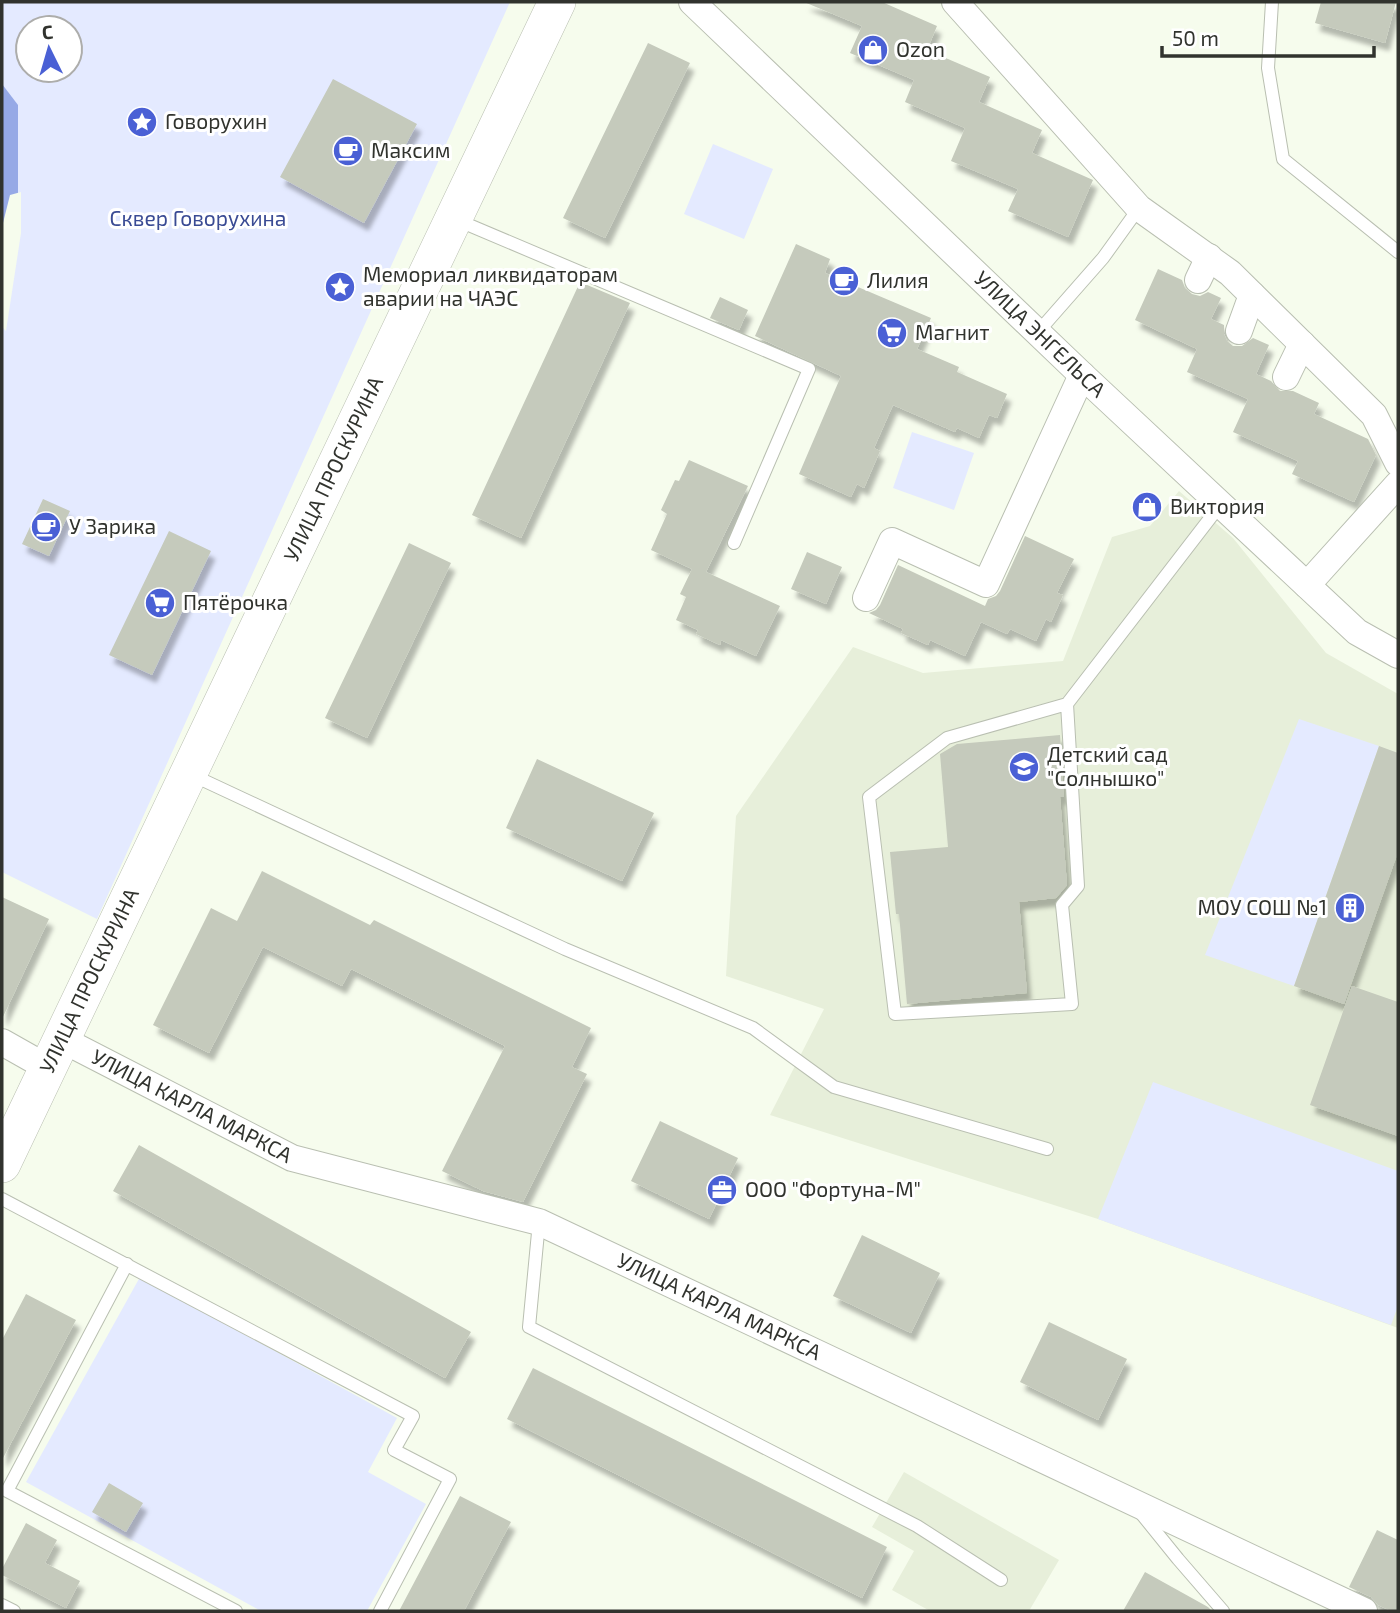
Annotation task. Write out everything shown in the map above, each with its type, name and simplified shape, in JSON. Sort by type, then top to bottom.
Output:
[{"type":"street","name":"УЛИЦА ПРОСКУРИНА","points":[[2,1164],[557,2]]},
{"type":"street","points":[[955,2],[1139,208],[1204,269],[1230,272],[1302,344],[1353,412],[1374,415],[1398,463]]},
{"type":"street","name":"УЛИЦА ЭНГЕЛЬСА","points":[[698,4],[1082,375],[1357,632],[1398,655]]},
{"type":"street","points":[[1239,331],[1252,295]]},
{"type":"street","points":[[1286,377],[1302,344]]},
{"type":"street","points":[[866,598],[892,541],[986,584],[1082,375]]},
{"type":"street","points":[[1307,585],[1398,484]]},
{"type":"street","name":"УЛИЦА КАРЛА МАРКСА","points":[[2,1042],[55,1053],[292,1158],[539,1222],[1364,1611]]},
{"type":"lane","points":[[1272,2],[1268,68],[1283,159],[1398,252]]},
{"type":"lane","points":[[1038,332],[1103,258],[1139,208]]},
{"type":"lane","points":[[454,218],[809,369],[734,543]]},
{"type":"lane","points":[[1067,704],[1078,886],[1062,905],[1072,1004],[895,1014],[869,797],[947,738],[1067,704],[1222,504]]},
{"type":"lane","points":[[188,774],[565,949],[753,1028],[834,1087],[1047,1149]]},
{"type":"lane","points":[[2,1199],[413,1416],[394,1450],[450,1479],[380,1611]]},
{"type":"lane","points":[[539,1222],[528,1326],[917,1526],[1000,1580]]},
{"type":"lane","points":[[127,1264],[5,1496],[236,1611]]},
{"type":"lane","points":[[1133,1502],[1223,1611]]},
{"type":"lane","points":[[2,1605],[14,1611]]},
{"type":"shaded area","points":[[1179,491],[1233,538],[1326,653],[1398,694],[1398,1328],[1098,1219],[770,1115],[824,1009],[726,976],[736,816],[853,647],[923,673],[1063,661],[1112,537],[1150,526]]},
{"type":"shaded area","points":[[904,1472],[1059,1560],[1029,1611],[930,1611],[892,1590],[914,1551],[872,1527]]},
{"type":"green space","name":"Сквер Говорухина","points":[[2,2],[510,2],[97,919],[2,872]]},
{"type":"green space","points":[[713,144],[773,169],[744,239],[684,214]]},
{"type":"green space","points":[[912,432],[974,453],[954,510],[893,488]]},
{"type":"green space","points":[[1299,719],[1379,746],[1294,986],[1205,955]]},
{"type":"green space","points":[[1153,1082],[1398,1171],[1398,1306],[1391,1325],[1098,1219]]},
{"type":"green space","points":[[140,1277],[397,1418],[368,1472],[426,1504],[367,1611],[261,1611],[26,1482]]},
{"type":"water","points":[[2,84],[18,105],[18,233],[2,335]]},
{"type":"pier","points":[[21,192],[21,233],[6,331],[2,327],[2,227],[10,195]]},
{"type":"building","points":[[804,2],[882,2],[937,26],[927,50],[990,77],[979,102],[1042,130],[1032,153],[1093,180],[1068,237],[1008,211],[1018,189],[951,161],[965,128],[905,102],[914,80],[850,53],[862,26]]},
{"type":"building","points":[[1321,2],[1396,2],[1385,43],[1315,23]]},
{"type":"building","points":[[648,43],[690,63],[605,238],[563,218]]},
{"type":"building","name":"Максим","points":[[333,79],[417,124],[364,223],[280,177]]},
{"type":"building","points":[[796,244],[830,259],[825,273],[931,318],[917,349],[959,367],[957,372],[1007,394],[997,418],[989,415],[979,438],[957,428],[955,432],[893,405],[874,448],[880,451],[864,488],[857,484],[851,497],[799,474],[841,376],[755,336]]},
{"type":"building","points":[[1158,269],[1182,280],[1185,288],[1192,294],[1200,296],[1208,292],[1221,298],[1211,319],[1224,325],[1227,341],[1233,346],[1242,346],[1253,338],[1269,345],[1256,374],[1271,381],[1280,391],[1293,391],[1319,403],[1314,414],[1368,439],[1376,455],[1354,502],[1292,474],[1298,461],[1233,432],[1248,399],[1187,372],[1197,349],[1135,320]]},
{"type":"building","points":[[580,282],[630,303],[521,538],[472,515]]},
{"type":"building","points":[[720,297],[748,310],[739,330],[710,318]]},
{"type":"building","points":[[689,460],[748,486],[706,572],[780,606],[756,656],[721,640],[720,645],[696,634],[698,630],[676,620],[686,597],[680,594],[692,569],[651,550],[667,514],[661,510],[675,480],[679,481]]},
{"type":"building","name":"У Зарика","points":[[43,499],[70,511],[49,556],[22,544]]},
{"type":"building","name":"Пятёрочка","points":[[169,531],[211,551],[152,675],[109,655]]},
{"type":"building","points":[[1025,536],[1074,559],[1057,593],[1063,595],[1051,622],[1046,619],[1036,641],[1010,629],[1007,634],[981,622],[965,656],[930,640],[928,645],[901,633],[903,629],[869,613],[880,605],[898,565],[985,606],[988,599],[1000,591]]},
{"type":"building","points":[[409,543],[451,563],[367,738],[325,718]]},
{"type":"building","points":[[807,552],[842,567],[826,604],[791,589]]},
{"type":"building","points":[[1060,735],[1064,797],[1060,797],[1067,885],[1056,898],[1019,902],[1027,993],[907,1004],[890,852],[948,847],[940,754],[957,744]]},
{"type":"building","points":[[1379,746],[1398,753],[1398,852],[1344,1004],[1294,986]]},
{"type":"building","points":[[537,759],[654,813],[622,881],[506,828]]},
{"type":"building","points":[[262,871],[370,925],[374,920],[591,1028],[572,1067],[587,1074],[523,1202],[483,1191],[442,1171],[505,1046],[351,969],[342,986],[263,947],[209,1053],[153,1025],[211,908],[237,921]]},
{"type":"building","points":[[2,897],[49,919],[2,1019]]},
{"type":"building","points":[[1352,986],[1398,1002],[1398,1136],[1310,1105]]},
{"type":"building","points":[[660,1121],[738,1158],[709,1219],[631,1181]]},
{"type":"building","points":[[139,1145],[471,1332],[445,1378],[113,1191]]},
{"type":"building","points":[[862,1235],[940,1273],[911,1333],[833,1296]]},
{"type":"building","points":[[26,1294],[76,1320],[2,1460],[2,1340]]},
{"type":"building","points":[[1049,1322],[1127,1359],[1098,1420],[1020,1382]]},
{"type":"building","points":[[533,1368],[887,1547],[862,1598],[507,1419]]},
{"type":"building","points":[[109,1483],[143,1503],[126,1532],[92,1512]]},
{"type":"building","points":[[460,1496],[511,1522],[464,1611],[399,1611]]},
{"type":"building","points":[[26,1523],[57,1540],[45,1563],[80,1581],[66,1608],[2,1575],[2,1569]]},
{"type":"building","points":[[1377,1530],[1398,1540],[1398,1611],[1378,1605],[1371,1597],[1349,1587]]},
{"type":"building","points":[[1145,1572],[1208,1607],[1212,1611],[1123,1611]]},
{"type":"place","name":"Ozon","points":[[873,50]]},
{"type":"place","name":"Говорухин","points":[[142,122]]},
{"type":"place","name":"Максим","points":[[348,151]]},
{"type":"place","name":"Лилия","points":[[844,281]]},
{"type":"place","name":"Мемориал ликвидаторам аварии на ЧАЭС","points":[[340,287]]},
{"type":"place","name":"Магнит","points":[[892,333]]},
{"type":"place","name":"Виктория","points":[[1147,507]]},
{"type":"place","name":"У Зарика","points":[[46,527]]},
{"type":"place","name":"Пятёрочка","points":[[160,603]]},
{"type":"place","name":"Детский сад \"Солнышко\"","points":[[1024,767]]},
{"type":"place","name":"МОУ СОШ №1","points":[[1350,908]]},
{"type":"place","name":"ООО \"Фортуна-М\"","points":[[722,1190]]}]
